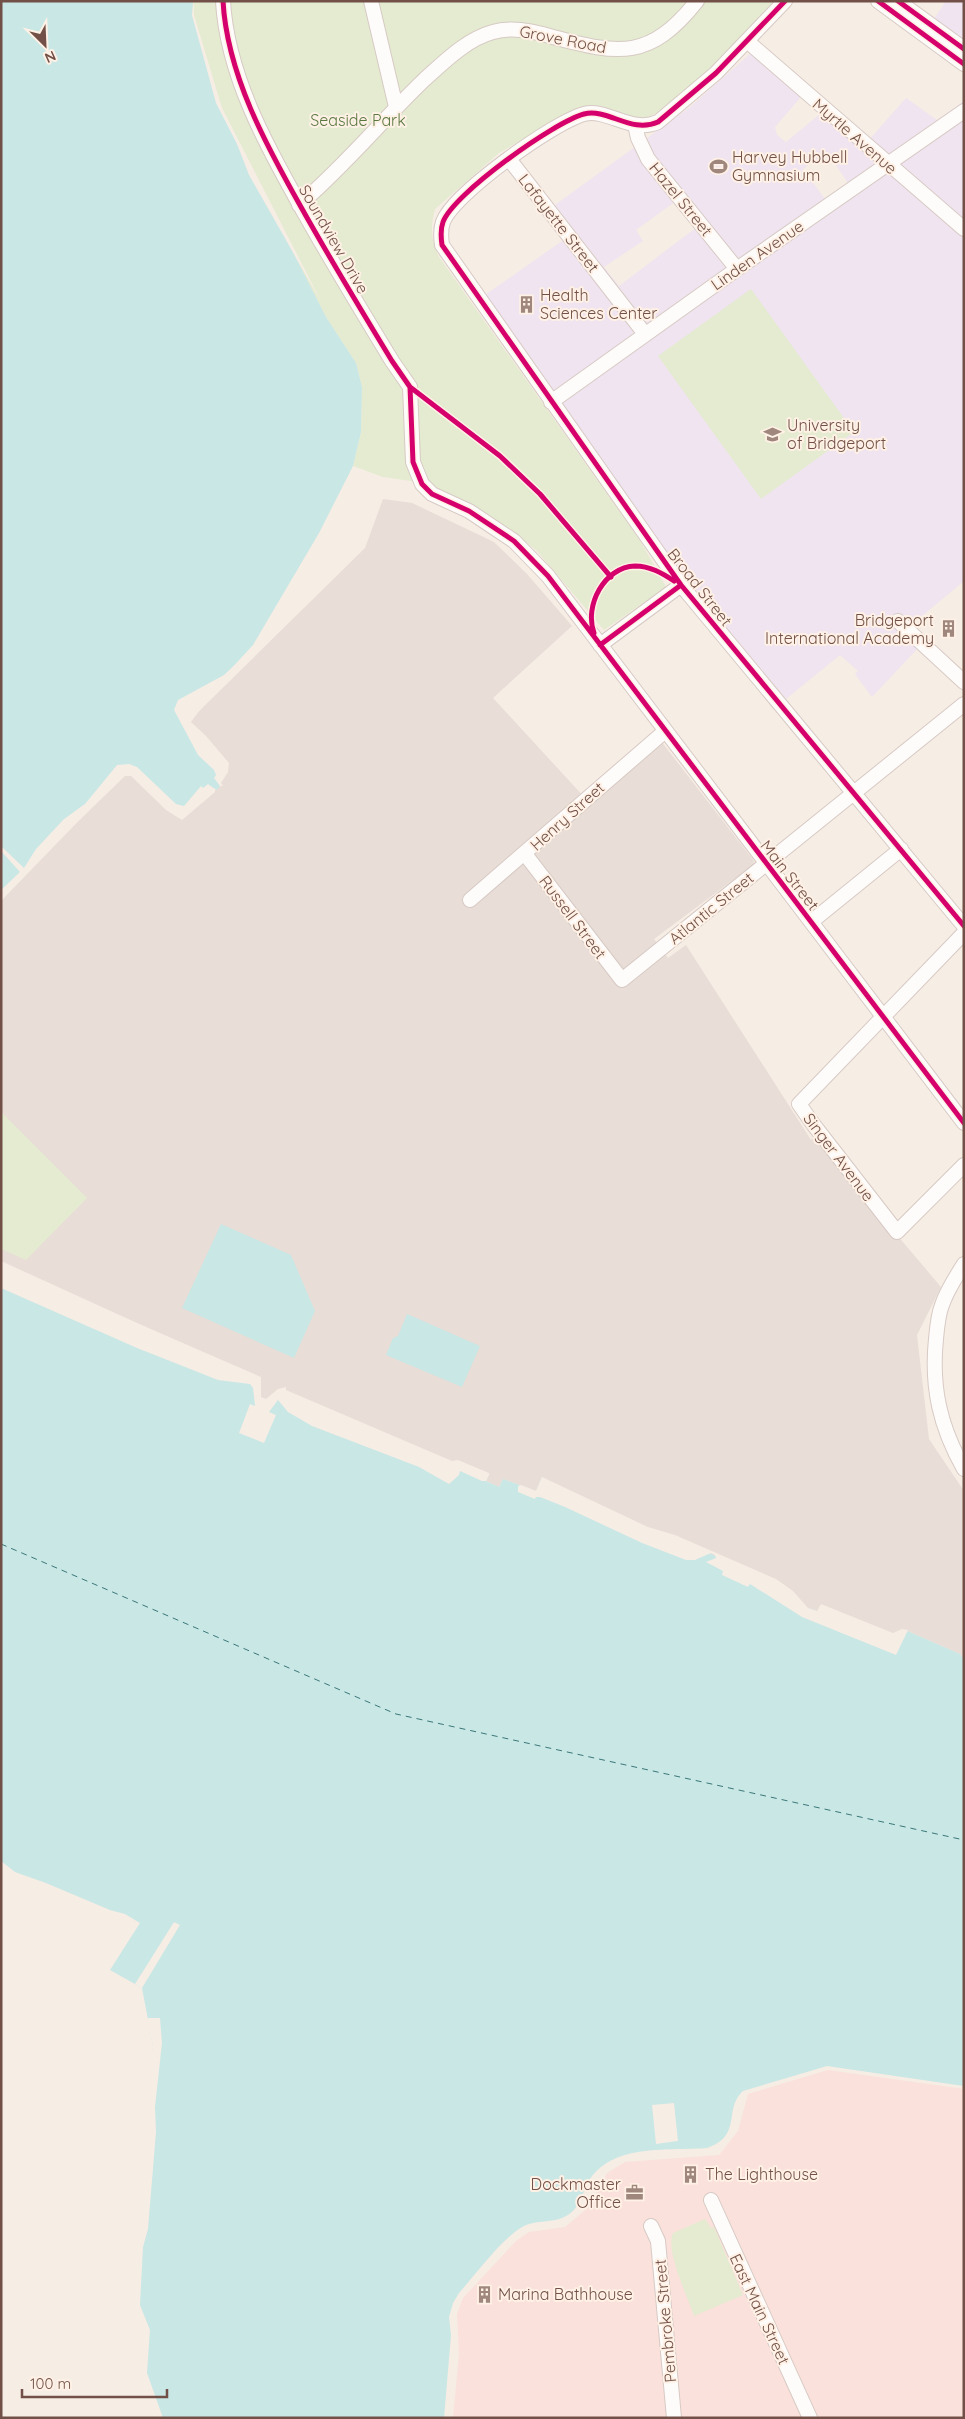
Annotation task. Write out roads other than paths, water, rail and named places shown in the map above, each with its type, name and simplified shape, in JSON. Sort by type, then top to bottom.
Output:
[{"type":"street","name":"Soundview Drive","points":[[224,1],[229,40],[240,79],[275,163],[392,361],[410,387],[413,462],[422,484]]},
{"type":"street","points":[[371,1],[396,107]]},
{"type":"street","name":"Grove Road","points":[[300,205],[324,184],[396,107],[452,55],[473,40],[493,32],[510,29],[537,32],[598,49],[634,48],[653,42],[675,26],[697,1]]},
{"type":"street","points":[[509,160],[563,124],[586,114],[647,127],[658,122],[716,73],[784,1]]},
{"type":"street","points":[[878,1],[964,64]]},
{"type":"street","points":[[898,1],[964,49]]},
{"type":"street","name":"Myrtle Avenue","points":[[747,42],[964,229]]},
{"type":"street","name":"Linden Avenue","points":[[551,402],[738,268],[964,111]]},
{"type":"street","name":"Hazel Street","points":[[635,125],[638,138],[648,159],[738,268]]},
{"type":"street","name":"Broad Street","points":[[509,160],[451,209],[443,222],[442,245],[680,585],[964,926]]},
{"type":"street","name":"Lafayette Street","points":[[509,160],[645,334]]},
{"type":"street","name":"Main Street","points":[[422,484],[432,494],[468,511],[514,541],[548,576],[664,732],[964,1123]]},
{"type":"street","points":[[600,645],[680,585]]},
{"type":"street","points":[[898,620],[964,682]]},
{"type":"street","name":"Atlantic Street","points":[[622,980],[964,704]]},
{"type":"street","name":"Henry Street","points":[[470,900],[525,854],[585,798],[664,732]]},
{"type":"street","points":[[811,922],[901,849]]},
{"type":"street","name":"Russell Street","points":[[525,854],[622,980]]},
{"type":"street","points":[[883,1016],[964,932]]},
{"type":"street","name":"Singer Avenue","points":[[883,1016],[799,1104],[897,1232],[964,1165]]},
{"type":"street","points":[[964,1264],[941,1306],[934,1379],[937,1406],[943,1426],[964,1469]]},
{"type":"street","name":"East Main Street","points":[[711,2200],[810,2418]]},
{"type":"street","name":"Pembroke Street","points":[[651,2226],[658,2241],[674,2418]]},
{"type":"water","points":[[1,1],[193,1],[192,15],[220,109],[326,317],[356,363],[362,387],[361,432],[353,466],[319,533],[253,645],[215,686],[188,722],[221,758],[218,782],[220,786],[217,790],[213,788],[182,817],[131,774],[124,774],[1,890]]},
{"type":"water","points":[[221,1224],[291,1255],[315,1311],[294,1358],[182,1308]]},
{"type":"water","points":[[1,1266],[260,1379],[259,1396],[267,1402],[279,1392],[452,1463],[489,1475],[486,1481],[499,1487],[503,1479],[536,1491],[542,1477],[557,1487],[647,1529],[674,1538],[755,1573],[805,1607],[893,1635],[905,1630],[960,1654],[964,1660],[964,2086],[827,2066],[743,2091],[737,2098],[725,2137],[707,2148],[643,2151],[613,2159],[601,2167],[590,2179],[578,2204],[571,2213],[551,2221],[531,2223],[518,2230],[500,2246],[459,2293],[453,2303],[449,2317],[451,2335],[444,2418],[161,2418],[145,2382],[145,2323],[138,2305],[141,2216],[153,2046],[142,1988],[110,1970],[140,1923],[125,1914],[110,1910],[46,1883],[38,1888],[1,1873]]},
{"type":"water","points":[[407,1314],[480,1346],[462,1387],[386,1355],[393,1338],[398,1336]]},
{"type":"place","name":"Harvey Hubbell Gymnasium","points":[[718,166]]},
{"type":"place","name":"Health Sciences Center","points":[[526,304]]},
{"type":"place","name":"University of Bridgeport","points":[[773,434]]},
{"type":"place","name":"Bridgeport International Academy","points":[[948,629]]},
{"type":"place","name":"The Lighthouse","points":[[691,2174]]},
{"type":"place","name":"Dockmaster Office","points":[[635,2193]]},
{"type":"place","name":"Marina Bathhouse","points":[[484,2294]]},
{"type":"park label","name":"Seaside Park","points":[[358,120]]}]
